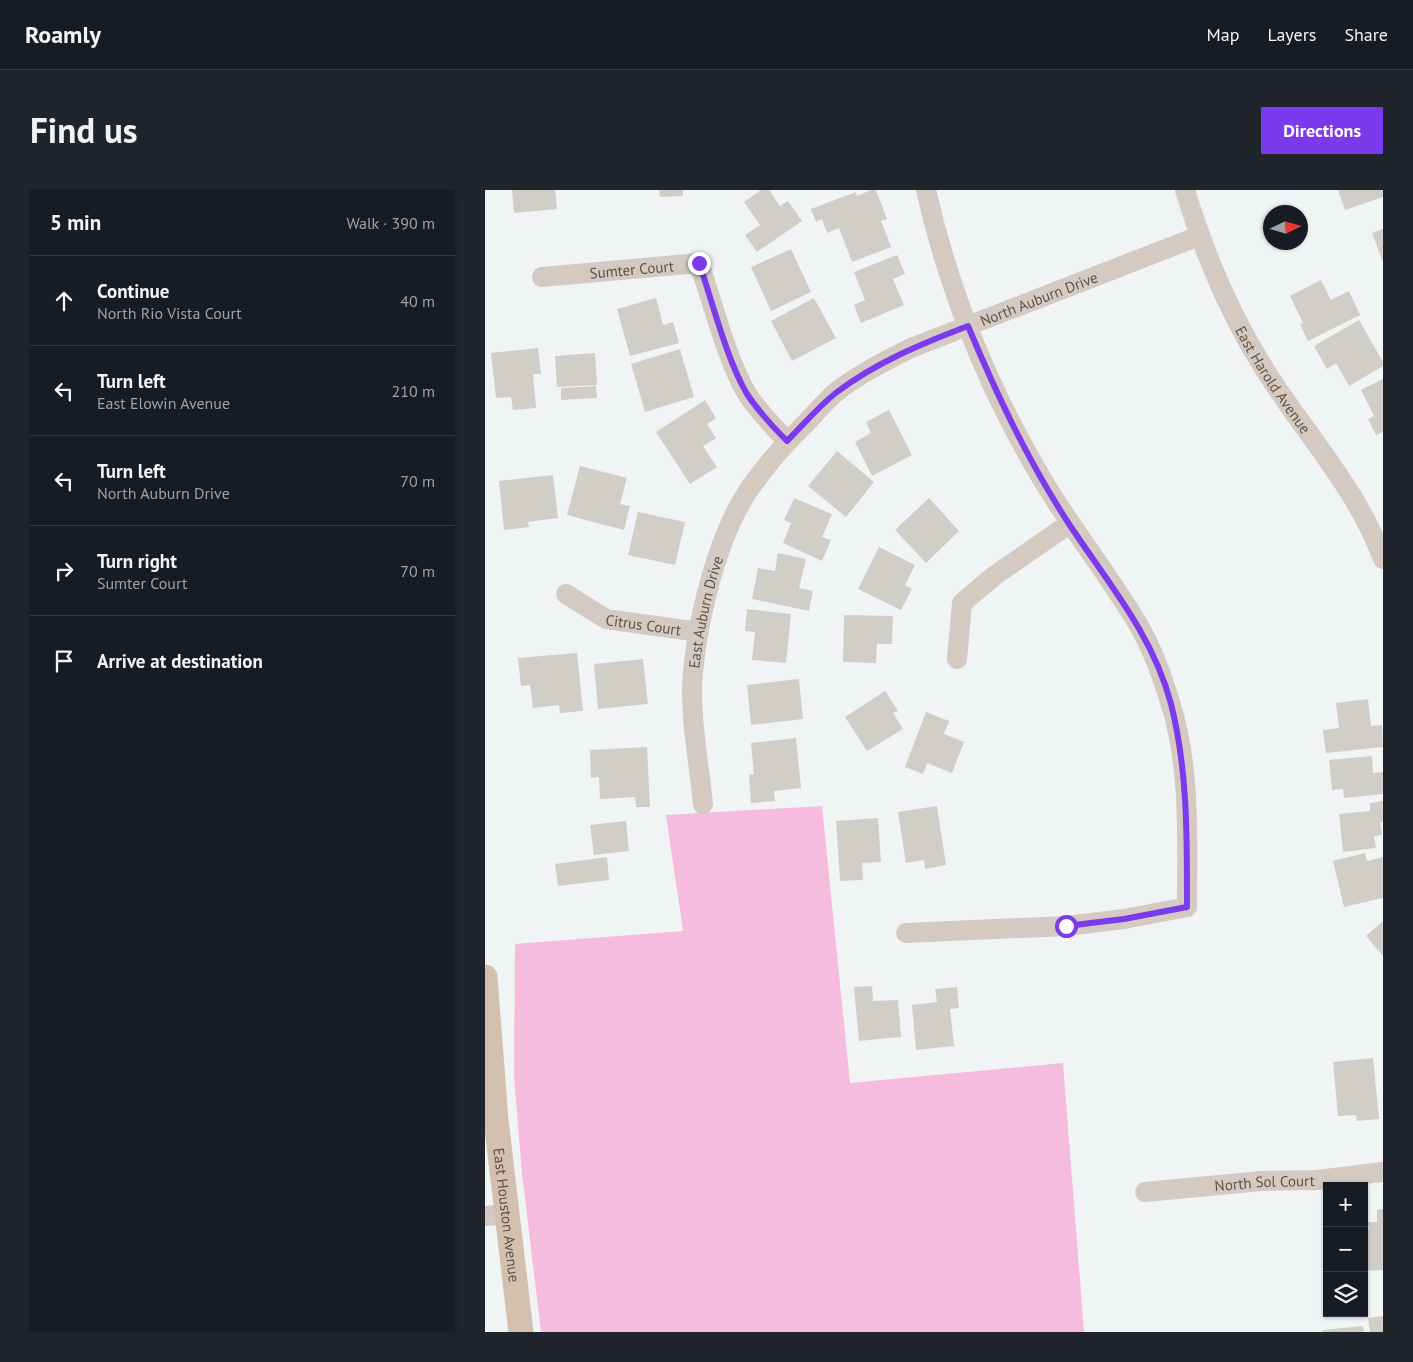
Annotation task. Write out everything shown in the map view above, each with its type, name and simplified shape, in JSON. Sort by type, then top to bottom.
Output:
[{"type":"main road","name":"East Houston Avenue","points":[[485,977],[496,1120],[496,1215],[521,1332]]},
{"type":"street","points":[[906,933],[1066,926],[1124,919],[1187,907],[1186,816],[1181,754],[1171,703],[1152,651],[1134,616],[1069,524],[1014,431],[968,326],[936,234],[926,190]]},
{"type":"street","name":"East Harold Avenue","points":[[1185,190],[1199,236],[1231,312],[1265,371],[1336,471],[1364,517],[1382,552]]},
{"type":"street","name":"North Auburn Drive","points":[[787,441],[835,393],[878,365],[911,348],[1199,236]]},
{"type":"street","name":"Sumter Court","points":[[542,277],[699,263],[733,363],[747,393],[766,419],[787,441]]},
{"type":"street","name":"East Auburn Drive","points":[[703,804],[693,674],[699,632],[710,580],[728,533],[749,490],[787,441]]},
{"type":"street","points":[[957,659],[962,603],[994,576],[1069,524]]},
{"type":"street","name":"Citrus Court","points":[[566,594],[606,619],[699,632]]},
{"type":"street","name":"North Sol Court","points":[[1145,1192],[1261,1181],[1317,1180],[1383,1172]]},
{"type":"shaded area","points":[[822,806],[850,1083],[1063,1063],[1084,1332],[541,1332],[522,1173],[514,1076],[515,944],[683,931],[666,815]]},
{"type":"building","points":[[512,190],[555,190],[557,209],[514,213]]},
{"type":"building","points":[[659,190],[683,190],[683,196],[660,197]]},
{"type":"building","points":[[761,190],[769,190],[780,206],[788,201],[802,221],[757,252],[745,235],[760,225],[744,202]]},
{"type":"building","points":[[871,190],[876,190],[887,219],[881,221],[891,247],[852,262],[839,228],[827,233],[822,219],[816,222],[811,209],[856,192],[857,196]]},
{"type":"building","points":[[1338,190],[1383,190],[1383,197],[1345,210]]},
{"type":"building","points":[[1383,229],[1383,262],[1372,233]]},
{"type":"building","points":[[791,249],[811,292],[771,311],[751,267]]},
{"type":"building","points":[[897,255],[905,274],[893,279],[904,305],[861,323],[854,305],[865,300],[854,272]]},
{"type":"building","points":[[1321,280],[1331,300],[1349,291],[1360,315],[1308,341],[1300,324],[1303,323],[1290,296]]},
{"type":"building","points":[[656,298],[663,325],[673,322],[679,343],[630,356],[617,309]]},
{"type":"building","points":[[814,298],[836,338],[792,361],[771,321]]},
{"type":"building","points":[[1359,320],[1383,362],[1383,366],[1349,386],[1336,363],[1327,369],[1314,346]]},
{"type":"building","points":[[538,348],[541,374],[533,374],[536,408],[513,410],[511,397],[496,398],[491,353]]},
{"type":"building","points":[[680,349],[694,397],[645,412],[631,364]]},
{"type":"building","points":[[595,353],[597,385],[557,387],[555,356]]},
{"type":"building","points":[[1383,379],[1383,432],[1376,435],[1368,419],[1374,416],[1361,390]]},
{"type":"building","points":[[596,386],[597,398],[561,400],[561,388]]},
{"type":"building","points":[[705,400],[716,418],[707,424],[716,438],[703,446],[717,467],[690,484],[656,432]]},
{"type":"building","points":[[889,410],[912,455],[872,476],[855,442],[871,433],[866,422]]},
{"type":"building","points":[[837,451],[874,482],[846,517],[808,486]]},
{"type":"building","points":[[580,466],[627,478],[620,504],[630,506],[624,530],[567,515]]},
{"type":"building","points":[[553,475],[558,518],[528,522],[529,527],[504,530],[499,481]]},
{"type":"building","points":[[794,498],[832,514],[822,537],[831,540],[822,561],[783,543],[791,523],[784,520]]},
{"type":"building","points":[[929,498],[959,531],[926,563],[895,530]]},
{"type":"building","points":[[638,512],[685,522],[675,565],[628,555]]},
{"type":"building","points":[[879,547],[915,565],[905,585],[912,589],[901,610],[858,589]]},
{"type":"building","points":[[778,553],[806,559],[799,588],[813,591],[809,611],[752,599],[758,568],[775,571]]},
{"type":"building","points":[[747,609],[791,614],[786,663],[752,660],[755,632],[745,631]]},
{"type":"building","points":[[844,615],[893,616],[892,644],[877,644],[876,663],[843,662]]},
{"type":"building","points":[[577,653],[583,711],[560,713],[559,705],[533,708],[530,685],[521,686],[518,658]]},
{"type":"building","points":[[643,659],[648,704],[598,709],[594,664]]},
{"type":"building","points":[[799,679],[803,719],[751,725],[747,685]]},
{"type":"building","points":[[885,691],[898,711],[893,713],[903,729],[867,751],[845,717]]},
{"type":"building","points":[[1368,699],[1371,726],[1382,725],[1383,747],[1326,753],[1323,730],[1339,728],[1336,703]]},
{"type":"building","points":[[926,712],[949,721],[944,734],[964,742],[952,773],[927,763],[923,774],[905,767]]},
{"type":"building","points":[[796,738],[801,788],[774,791],[775,801],[751,803],[749,775],[754,774],[751,743]]},
{"type":"building","points":[[647,747],[650,807],[636,807],[635,797],[600,799],[599,777],[591,778],[590,750]]},
{"type":"building","points":[[1372,756],[1373,773],[1383,772],[1383,794],[1344,798],[1343,789],[1332,790],[1329,760]]},
{"type":"building","points":[[1383,801],[1383,822],[1380,822],[1382,835],[1374,836],[1376,848],[1343,852],[1339,814],[1370,811],[1370,803]]},
{"type":"building","points":[[937,806],[946,865],[925,869],[924,860],[906,863],[898,812]]},
{"type":"building","points":[[878,818],[881,862],[862,863],[863,880],[840,881],[836,821]]},
{"type":"building","points":[[626,821],[629,851],[594,855],[590,825]]},
{"type":"building","points":[[1365,853],[1367,861],[1383,857],[1383,898],[1344,907],[1333,861]]},
{"type":"building","points":[[607,857],[609,880],[558,886],[555,864]]},
{"type":"building","points":[[1383,921],[1383,956],[1366,936]]},
{"type":"building","points":[[872,986],[873,1001],[898,1000],[901,1037],[859,1041],[854,987]]},
{"type":"building","points":[[957,987],[959,1008],[950,1009],[954,1046],[916,1050],[912,1005],[937,1002],[935,989]]},
{"type":"building","points":[[1373,1058],[1379,1119],[1357,1121],[1356,1115],[1338,1116],[1333,1062]]},
{"type":"building","points":[[1383,1209],[1383,1270],[1368,1271],[1368,1222],[1377,1222],[1377,1210]]},
{"type":"building","points":[[1383,1316],[1383,1332],[1370,1332],[1368,1318]]},
{"type":"building","points":[[1363,1326],[1364,1332],[1323,1332],[1322,1330]]},
{"type":"route","points":[[699,263],[733,363],[747,393],[766,419],[787,441],[835,393],[878,365],[911,348],[968,326],[1014,431],[1069,524],[1134,616],[1152,651],[1171,703],[1181,754],[1187,825],[1187,907],[1124,919],[1066,926]]}]
